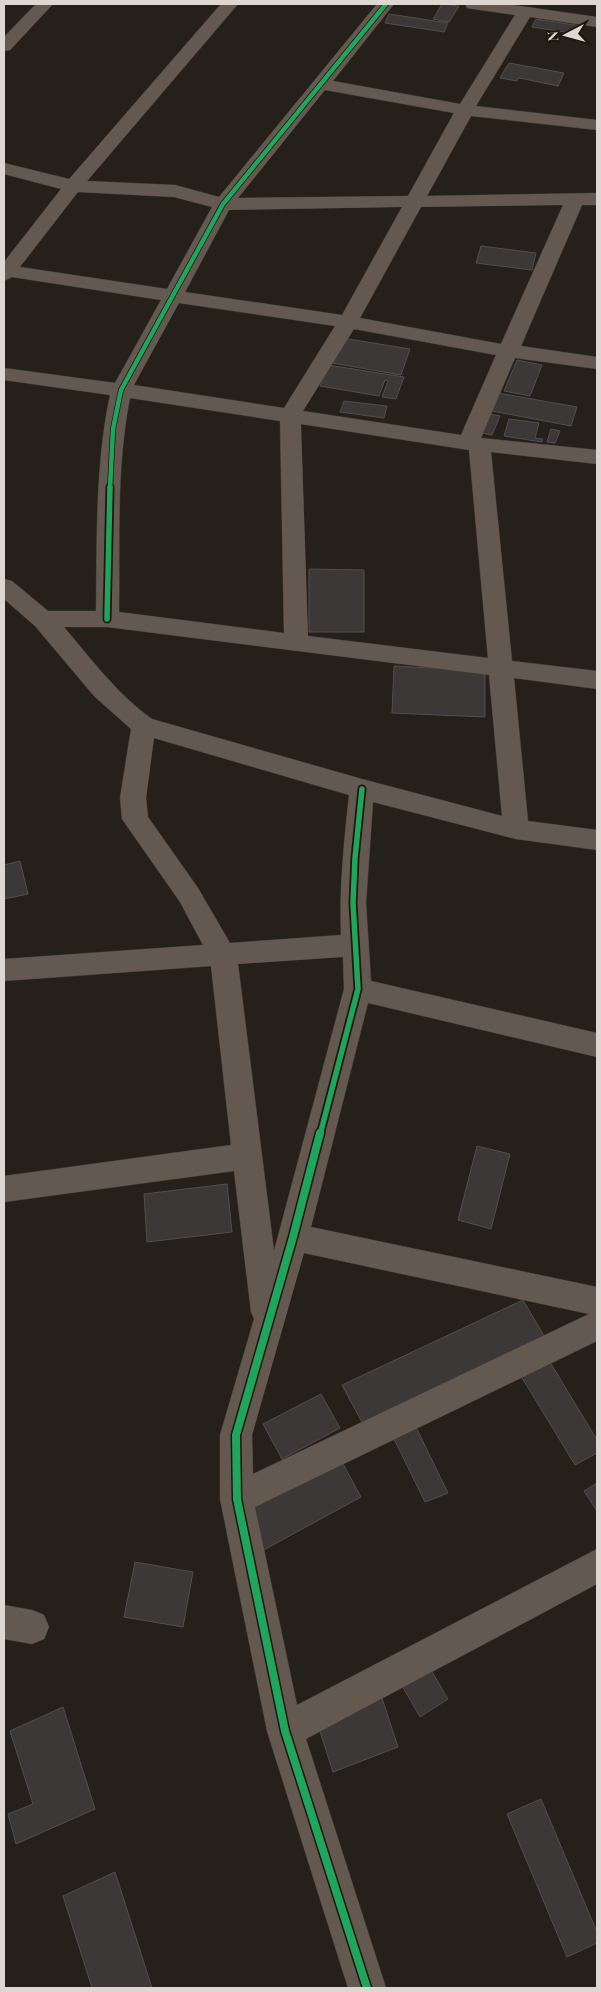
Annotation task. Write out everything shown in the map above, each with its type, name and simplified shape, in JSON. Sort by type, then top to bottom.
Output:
[{"type":"street","points":[[4,46],[45,4]]},
{"type":"street","points":[[230,4],[73,186],[6,273],[348,322],[508,351],[597,363]]},
{"type":"street","points":[[107,619],[110,474],[114,429],[121,390],[223,204],[386,4]]},
{"type":"street","points":[[473,4],[597,22]]},
{"type":"street","points":[[296,642],[290,415],[348,322],[465,110],[526,12]]},
{"type":"street","points":[[321,84],[465,110],[597,125]]},
{"type":"street","points":[[4,168],[73,186],[175,191],[223,204],[597,199]]},
{"type":"street","points":[[516,829],[500,667],[474,443],[508,351],[575,199]]},
{"type":"street","points":[[4,374],[474,443],[597,457]]},
{"type":"street","points":[[4,587],[42,619],[113,702],[144,726],[362,788],[516,829],[597,840]]},
{"type":"street","points":[[42,619],[107,619],[597,680]]},
{"type":"street","points":[[144,726],[133,798],[135,819],[189,895],[223,955],[267,1325]]},
{"type":"street","points":[[362,788],[355,858],[355,945],[358,989],[293,1237],[236,1435],[237,1499],[285,1731],[367,1988]]},
{"type":"street","points":[[4,970],[355,945]]},
{"type":"street","points":[[358,989],[597,1045]]},
{"type":"street","points":[[4,1189],[247,1156]]},
{"type":"street","points":[[293,1237],[597,1301]]},
{"type":"street","points":[[237,1499],[597,1325]]},
{"type":"street","points":[[285,1731],[597,1566]]},
{"type":"building","points":[[442,4],[459,6],[449,22],[433,19]]},
{"type":"building","points":[[389,14],[448,23],[444,32],[385,23]]},
{"type":"building","points":[[536,19],[581,26],[578,34],[532,27]]},
{"type":"building","points":[[509,63],[564,73],[558,86],[519,78],[517,81],[500,78]]},
{"type":"building","points":[[481,246],[536,253],[532,270],[476,263]]},
{"type":"building","points":[[342,338],[410,349],[401,375],[332,363]]},
{"type":"building","points":[[517,360],[542,365],[530,396],[504,391]]},
{"type":"building","points":[[328,365],[404,377],[396,399],[382,397],[388,381],[385,380],[379,396],[320,386]]},
{"type":"building","points":[[498,393],[577,407],[571,426],[492,411]]},
{"type":"building","points":[[344,401],[387,406],[384,418],[340,412]]},
{"type":"building","points":[[490,414],[500,416],[492,435],[482,433]]},
{"type":"building","points":[[509,419],[539,423],[535,438],[543,439],[542,442],[504,436]]},
{"type":"building","points":[[551,429],[560,431],[555,443],[547,442]]},
{"type":"building","points":[[309,569],[364,570],[364,632],[309,632]]},
{"type":"building","points":[[394,666],[485,671],[485,717],[392,713]]},
{"type":"building","points":[[20,861],[28,894],[4,899],[4,865]]},
{"type":"building","points":[[477,1146],[510,1154],[491,1229],[458,1220]]},
{"type":"building","points":[[227,1184],[232,1232],[147,1242],[144,1194]]},
{"type":"building","points":[[523,1300],[547,1341],[365,1428],[342,1385]]},
{"type":"building","points":[[550,1362],[597,1440],[597,1453],[575,1465],[521,1376]]},
{"type":"building","points":[[321,1394],[340,1428],[282,1459],[263,1424]]},
{"type":"building","points":[[415,1425],[448,1493],[425,1502],[392,1435]]},
{"type":"building","points":[[342,1462],[361,1497],[260,1552],[241,1514]]},
{"type":"building","points":[[597,1483],[597,1511],[584,1491]]},
{"type":"building","points":[[135,1562],[193,1572],[183,1627],[124,1617]]},
{"type":"building","points":[[428,1665],[448,1699],[420,1717],[400,1682]]},
{"type":"building","points":[[382,1698],[398,1747],[333,1772],[317,1722]]},
{"type":"building","points":[[63,1707],[95,1809],[16,1844],[8,1814],[33,1804],[10,1731]]},
{"type":"building","points":[[541,1799],[597,1932],[597,1943],[567,1957],[507,1814]]},
{"type":"building","points":[[115,1872],[152,1988],[92,1988],[63,1896]]},
{"type":"cycle path","points":[[107,619],[110,474],[113,429],[121,390],[223,204],[386,4]]},
{"type":"cycle path","points":[[362,789],[355,858],[353,903],[358,989],[293,1237],[236,1435],[237,1499],[285,1731],[367,1988]]}]
